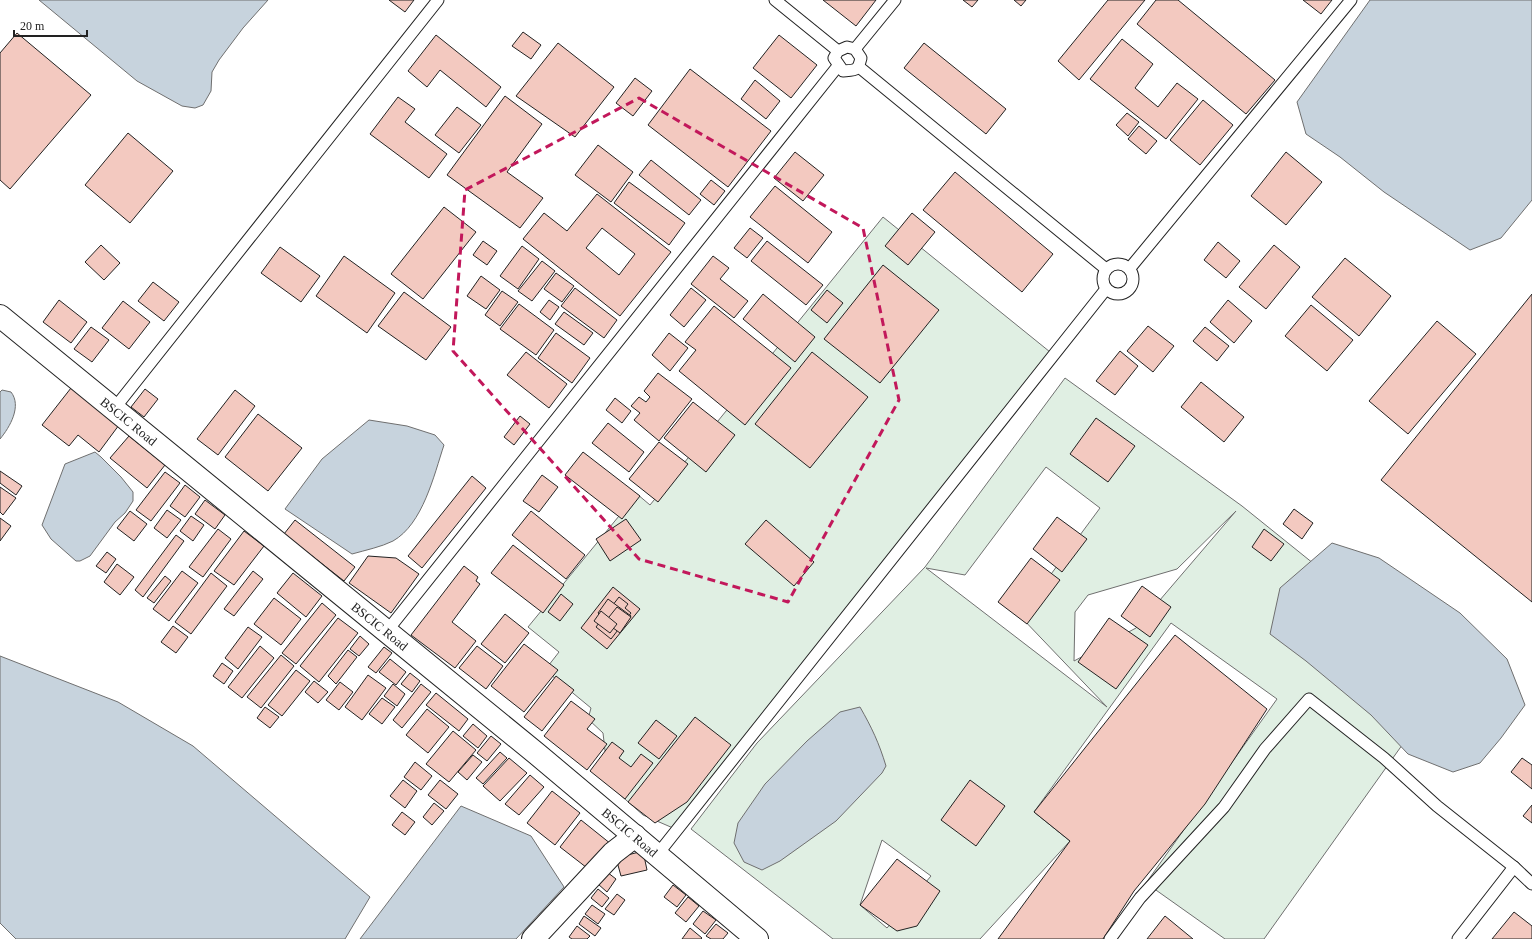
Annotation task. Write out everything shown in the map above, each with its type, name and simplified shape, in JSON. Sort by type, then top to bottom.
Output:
[{"type":"street","name":"BSCIC Road","points":[[0,316],[537,754],[757,939]]},
{"type":"street","points":[[533,939],[613,853],[635,836]]},
{"type":"lane","points":[[114,409],[438,0]]},
{"type":"lane","points":[[775,0],[838,51]]},
{"type":"lane","points":[[855,49],[895,0]]},
{"type":"lane","points":[[1130,268],[1351,0]]},
{"type":"lane","points":[[847,47],[855,49],[861,58],[859,67],[855,70],[843,71],[838,66],[834,58],[838,51],[847,47]]},
{"type":"lane","points":[[387,631],[838,66]]},
{"type":"lane","points":[[859,67],[1106,269]]},
{"type":"lane","points":[[1118,263],[1125,264],[1130,268],[1133,275],[1131,288],[1126,293],[1119,295],[1106,289],[1103,283],[1103,276],[1106,269],[1111,265],[1118,263]]},
{"type":"lane","points":[[657,855],[1106,289]]},
{"type":"lane","points":[[1110,939],[1140,898],[1224,807],[1265,749],[1309,699],[1384,758],[1437,806],[1514,867],[1532,884]]},
{"type":"lane","points":[[1458,939],[1514,867]]},
{"type":"highlighted area","points":[[639,98],[863,228],[899,400],[788,602],[639,559],[453,351],[465,190]]},
{"type":"green space","points":[[883,217],[1055,356],[673,828],[643,815],[609,785],[603,733],[588,719],[591,708],[545,670],[559,652],[528,627],[637,494],[650,505]]},
{"type":"green space","points":[[1065,378],[1242,506],[1452,675],[1264,939],[1225,939],[1146,883],[1277,699],[1171,623],[1034,812],[1070,841],[980,939],[833,939],[691,829],[757,743],[925,567]],"holes":[[[1046,467],[1100,508],[1020,616],[1107,707],[926,568],[965,575]],[[1236,511],[1136,628],[1074,661],[1075,612],[1088,595],[1177,569]],[[882,840],[931,876],[887,928],[860,905]]]},
{"type":"shaded area","points":[[39,0],[268,0],[243,28],[219,60],[212,72],[211,91],[203,105],[195,108],[182,106],[137,81]]},
{"type":"shaded area","points":[[1370,0],[1532,0],[1532,200],[1501,238],[1470,250],[1384,192],[1340,157],[1306,134],[1297,102]]},
{"type":"shaded area","points":[[2,390],[11,392],[14,398],[15,410],[11,423],[0,439],[0,392]]},
{"type":"shaded area","points":[[369,420],[407,426],[435,435],[444,445],[426,498],[412,523],[393,541],[352,554],[285,509],[322,459]]},
{"type":"shaded area","points":[[95,452],[121,477],[133,492],[133,501],[125,513],[115,522],[90,556],[80,561],[76,561],[51,539],[42,525],[65,464]]},
{"type":"shaded area","points":[[1332,543],[1379,558],[1460,613],[1507,659],[1525,705],[1501,738],[1480,763],[1453,772],[1408,754],[1371,715],[1306,661],[1270,634],[1280,588]]},
{"type":"shaded area","points":[[0,656],[118,702],[193,746],[370,897],[345,939],[16,939],[0,923]]},
{"type":"shaded area","points":[[860,707],[875,736],[886,766],[882,773],[836,821],[780,861],[762,870],[744,862],[734,843],[738,823],[765,784],[807,741],[840,712]]},
{"type":"shaded area","points":[[461,806],[531,836],[564,887],[516,939],[360,939]]},
{"type":"building","points":[[389,0],[414,0],[405,12]]},
{"type":"building","points":[[823,0],[876,0],[856,26]]},
{"type":"building","points":[[963,0],[978,0],[972,7]]},
{"type":"building","points":[[1014,0],[1026,0],[1021,6]]},
{"type":"building","points":[[1108,0],[1145,0],[1079,80],[1058,61]]},
{"type":"building","points":[[1156,0],[1178,0],[1275,80],[1246,114],[1137,24]]},
{"type":"building","points":[[1303,0],[1332,0],[1321,14]]},
{"type":"building","points":[[523,32],[541,45],[531,59],[512,46]]},
{"type":"building","points":[[17,33],[91,95],[10,189],[0,180],[0,53]]},
{"type":"building","points":[[436,35],[501,87],[486,107],[440,70],[427,87],[408,71]]},
{"type":"building","points":[[779,35],[817,65],[791,98],[753,68]]},
{"type":"building","points":[[1122,39],[1153,64],[1135,88],[1158,107],[1177,83],[1198,99],[1166,139],[1090,79]]},
{"type":"building","points":[[558,43],[614,87],[575,137],[516,96]]},
{"type":"building","points":[[924,43],[1006,109],[986,134],[904,68]]},
{"type":"building","points":[[690,69],[771,131],[728,187],[648,125]]},
{"type":"building","points":[[635,78],[652,91],[633,116],[616,103]]},
{"type":"building","points":[[755,80],[780,101],[766,119],[741,99]]},
{"type":"building","points":[[505,96],[542,124],[507,172],[543,198],[520,228],[447,175]]},
{"type":"building","points":[[398,97],[415,109],[405,122],[447,154],[429,178],[370,134]]},
{"type":"building","points":[[1203,100],[1233,125],[1200,165],[1170,140]]},
{"type":"building","points":[[457,107],[481,125],[459,153],[435,135]]},
{"type":"building","points":[[1127,113],[1139,122],[1128,136],[1116,125]]},
{"type":"building","points":[[1139,126],[1157,141],[1146,154],[1128,139]]},
{"type":"building","points":[[128,133],[173,171],[130,223],[85,185]]},
{"type":"building","points":[[598,145],[633,172],[611,202],[575,175]]},
{"type":"building","points":[[795,152],[824,175],[803,201],[774,178]]},
{"type":"building","points":[[1286,152],[1322,182],[1286,225],[1251,196]]},
{"type":"building","points":[[651,160],[701,200],[689,215],[639,175]]},
{"type":"building","points":[[955,172],[1053,254],[1022,292],[923,210]]},
{"type":"building","points":[[711,180],[725,191],[714,205],[700,194]]},
{"type":"building","points":[[629,182],[685,223],[669,245],[614,203]]},
{"type":"building","points":[[775,186],[832,232],[808,263],[750,217]]},
{"type":"building","points":[[597,194],[671,252],[620,316],[523,239],[544,213],[567,231]],"holes":[[[602,228],[635,254],[619,275],[586,248]]]},
{"type":"building","points":[[444,207],[476,232],[423,299],[391,274]]},
{"type":"building","points":[[912,213],[935,232],[908,265],[885,246]]},
{"type":"building","points":[[750,228],[763,238],[747,258],[734,248]]},
{"type":"building","points":[[483,241],[497,251],[487,265],[473,255]]},
{"type":"building","points":[[767,241],[823,285],[806,305],[751,261]]},
{"type":"building","points":[[1218,242],[1240,261],[1226,278],[1204,260]]},
{"type":"building","points":[[101,245],[120,263],[104,280],[85,262]]},
{"type":"building","points":[[1274,245],[1300,267],[1266,309],[1239,287]]},
{"type":"building","points":[[522,246],[539,259],[518,289],[500,276]]},
{"type":"building","points":[[280,247],[320,276],[301,302],[261,273]]},
{"type":"building","points":[[344,256],[395,293],[367,333],[316,296]]},
{"type":"building","points":[[713,256],[729,268],[720,279],[748,301],[734,318],[691,284]]},
{"type":"building","points":[[1345,258],[1391,296],[1359,336],[1312,297]]},
{"type":"building","points":[[542,261],[555,271],[532,301],[518,291]]},
{"type":"building","points":[[883,265],[939,310],[880,383],[824,339]]},
{"type":"building","points":[[556,273],[574,286],[562,302],[544,289]]},
{"type":"building","points":[[481,276],[500,290],[486,309],[467,296]]},
{"type":"building","points":[[153,282],[179,302],[164,321],[138,301]]},
{"type":"building","points":[[575,288],[617,320],[604,338],[561,306]]},
{"type":"building","points":[[691,288],[706,300],[684,327],[670,315]]},
{"type":"building","points":[[827,290],[843,303],[827,323],[811,310]]},
{"type":"building","points":[[502,291],[518,302],[500,326],[485,315]]},
{"type":"building","points":[[404,292],[451,327],[426,360],[378,326]]},
{"type":"building","points":[[763,294],[815,337],[795,362],[743,319]]},
{"type":"building","points":[[1532,294],[1532,602],[1381,480]]},
{"type":"building","points":[[59,300],[87,322],[71,343],[43,322]]},
{"type":"building","points":[[549,300],[559,307],[550,320],[540,312]]},
{"type":"building","points":[[1228,300],[1252,321],[1234,343],[1210,322]]},
{"type":"building","points":[[123,301],[150,322],[129,349],[102,328]]},
{"type":"building","points":[[519,304],[554,330],[536,355],[500,329]]},
{"type":"building","points":[[1311,305],[1353,340],[1327,371],[1285,336]]},
{"type":"building","points":[[714,306],[791,368],[745,425],[679,371],[696,350],[685,342]]},
{"type":"building","points":[[564,312],[593,333],[584,345],[555,324]]},
{"type":"building","points":[[1437,321],[1476,354],[1408,434],[1369,401]]},
{"type":"building","points":[[1148,326],[1174,346],[1153,372],[1127,351]]},
{"type":"building","points":[[91,327],[109,340],[92,362],[74,349]]},
{"type":"building","points":[[1205,327],[1229,346],[1217,361],[1193,341]]},
{"type":"building","points":[[556,333],[590,358],[572,383],[538,358]]},
{"type":"building","points":[[669,333],[688,348],[670,371],[652,355]]},
{"type":"building","points":[[1120,351],[1138,366],[1115,395],[1096,381]]},
{"type":"building","points":[[526,352],[567,384],[549,408],[507,375]]},
{"type":"building","points":[[812,352],[868,397],[810,468],[755,424]]},
{"type":"building","points":[[658,373],[692,399],[659,441],[634,420],[640,413],[631,406],[639,397],[646,402],[650,397],[644,391]]},
{"type":"building","points":[[1201,382],[1244,417],[1224,442],[1181,407]]},
{"type":"building","points":[[71,388],[119,425],[99,452],[78,435],[69,446],[42,425]]},
{"type":"building","points":[[145,389],[158,399],[144,417],[131,407]]},
{"type":"building","points":[[235,390],[255,406],[218,455],[197,439]]},
{"type":"building","points":[[615,398],[631,411],[622,423],[606,410]]},
{"type":"building","points":[[693,402],[735,435],[706,472],[664,438]]},
{"type":"building","points":[[258,414],[302,448],[268,491],[225,457]]},
{"type":"building","points":[[520,416],[530,424],[514,445],[504,437]]},
{"type":"building","points":[[1096,418],[1135,446],[1108,482],[1070,454]]},
{"type":"building","points":[[608,423],[644,452],[629,472],[592,443]]},
{"type":"building","points":[[129,436],[165,465],[147,488],[110,458]]},
{"type":"building","points":[[659,442],[688,464],[658,502],[629,479]]},
{"type":"building","points":[[583,452],[640,496],[622,519],[565,475]]},
{"type":"building","points":[[0,471],[22,486],[16,495],[0,483]]},
{"type":"building","points":[[165,472],[180,483],[151,521],[136,510]]},
{"type":"building","points":[[542,475],[558,487],[539,512],[523,501]]},
{"type":"building","points":[[472,476],[486,488],[422,568],[408,556]]},
{"type":"building","points":[[185,485],[200,497],[185,517],[170,506]]},
{"type":"building","points":[[0,487],[16,498],[3,515],[0,512]]},
{"type":"building","points":[[205,500],[225,515],[215,529],[195,514]]},
{"type":"building","points":[[1294,509],[1313,523],[1302,539],[1283,524]]},
{"type":"building","points":[[167,510],[181,520],[167,538],[154,528]]},
{"type":"building","points":[[130,511],[147,524],[134,541],[117,528]]},
{"type":"building","points":[[531,511],[585,555],[566,579],[512,535]]},
{"type":"building","points":[[191,516],[204,525],[193,541],[180,531]]},
{"type":"building","points":[[1057,517],[1087,539],[1062,572],[1033,549]]},
{"type":"building","points":[[0,518],[11,526],[0,541]]},
{"type":"building","points":[[626,519],[641,540],[610,561],[596,539]]},
{"type":"building","points":[[295,520],[355,567],[344,581],[284,534]]},
{"type":"building","points":[[766,520],[814,562],[794,586],[745,544]]},
{"type":"building","points":[[218,529],[231,539],[203,577],[189,567]]},
{"type":"building","points":[[1264,529],[1284,544],[1271,561],[1252,547]]},
{"type":"building","points":[[244,531],[264,546],[234,585],[214,571]]},
{"type":"building","points":[[176,535],[184,541],[143,597],[135,590]]},
{"type":"building","points":[[513,545],[564,585],[543,613],[491,573]]},
{"type":"building","points":[[107,552],[116,559],[106,573],[96,566]]},
{"type":"building","points":[[368,556],[396,558],[419,574],[391,613],[349,583]]},
{"type":"building","points":[[1031,558],[1060,580],[1027,624],[998,602]]},
{"type":"building","points":[[117,564],[134,577],[120,595],[104,582]]},
{"type":"building","points":[[464,566],[478,577],[476,581],[480,584],[452,622],[476,641],[455,668],[411,635]]},
{"type":"building","points":[[182,571],[198,583],[169,621],[153,609]]},
{"type":"building","points":[[253,571],[263,579],[234,616],[224,609]]},
{"type":"building","points":[[211,573],[227,586],[191,634],[175,622]]},
{"type":"building","points":[[293,573],[322,596],[306,617],[277,593]]},
{"type":"building","points":[[165,576],[171,581],[154,603],[147,598]]},
{"type":"building","points":[[1142,586],[1171,607],[1150,637],[1121,616]]},
{"type":"building","points":[[613,587],[640,609],[607,649],[581,628]]},
{"type":"building","points":[[561,594],[573,604],[560,621],[548,612]]},
{"type":"building","points":[[619,597],[628,604],[625,608],[631,613],[611,639],[596,627]]},
{"type":"building","points":[[274,598],[301,619],[281,645],[254,624]]},
{"type":"building","points":[[608,599],[631,616],[621,631],[598,613]]},
{"type":"building","points":[[322,603],[336,615],[296,664],[282,653]]},
{"type":"building","points":[[617,607],[631,617],[620,633],[605,622]]},
{"type":"building","points":[[601,611],[617,624],[610,633],[594,621]]},
{"type":"building","points":[[505,614],[529,633],[505,663],[481,644]]},
{"type":"building","points":[[338,618],[358,633],[319,682],[300,666]]},
{"type":"building","points":[[1109,618],[1148,645],[1116,689],[1078,662]]},
{"type":"building","points":[[173,626],[188,637],[176,653],[161,642]]},
{"type":"building","points":[[248,627],[262,637],[238,669],[225,658]]},
{"type":"building","points":[[1175,635],[1267,709],[1205,804],[1134,891],[1103,939],[998,939],[1070,841],[1034,812]]},
{"type":"building","points":[[360,636],[369,644],[359,656],[350,649]]},
{"type":"building","points":[[524,644],[558,670],[524,712],[491,686]]},
{"type":"building","points":[[260,646],[274,658],[242,698],[228,687]]},
{"type":"building","points":[[477,646],[503,666],[486,689],[459,668]]},
{"type":"building","points":[[384,647],[392,653],[376,673],[368,667]]},
{"type":"building","points":[[348,650],[357,657],[336,684],[328,676]]},
{"type":"building","points":[[281,655],[294,666],[261,708],[247,697]]},
{"type":"building","points":[[390,659],[406,672],[396,685],[379,672]]},
{"type":"building","points":[[222,663],[233,671],[224,684],[213,676]]},
{"type":"building","points":[[296,670],[310,681],[282,716],[268,705]]},
{"type":"building","points":[[410,673],[420,681],[412,692],[401,684]]},
{"type":"building","points":[[368,675],[386,688],[362,720],[345,707]]},
{"type":"building","points":[[556,676],[574,690],[542,731],[524,717]]},
{"type":"building","points":[[314,681],[328,692],[318,703],[305,692]]},
{"type":"building","points":[[340,682],[353,692],[339,710],[326,700]]},
{"type":"building","points":[[393,684],[405,694],[397,706],[384,696]]},
{"type":"building","points":[[421,684],[431,692],[402,728],[393,720]]},
{"type":"building","points":[[436,693],[468,719],[459,731],[426,705]]},
{"type":"building","points":[[382,698],[395,707],[382,724],[369,714]]},
{"type":"building","points":[[571,701],[595,719],[587,729],[607,744],[587,770],[544,736]]},
{"type":"building","points":[[265,707],[279,717],[270,728],[257,718]]},
{"type":"building","points":[[427,709],[449,727],[428,753],[406,735]]},
{"type":"building","points":[[695,717],[731,745],[687,802],[655,823],[628,802]]},
{"type":"building","points":[[656,720],[677,736],[659,759],[638,743]]},
{"type":"building","points":[[473,724],[487,736],[478,748],[463,736]]},
{"type":"building","points":[[453,731],[476,750],[449,782],[426,764]]},
{"type":"building","points":[[491,736],[501,744],[487,761],[477,753]]},
{"type":"building","points":[[612,742],[624,751],[619,758],[631,767],[641,754],[653,763],[625,799],[590,771]]},
{"type":"building","points":[[500,752],[507,758],[483,784],[476,778]]},
{"type":"building","points":[[473,755],[482,762],[467,780],[458,772]]},
{"type":"building","points":[[509,758],[527,773],[500,801],[483,786]]},
{"type":"building","points":[[1522,758],[1532,765],[1532,789],[1511,772]]},
{"type":"building","points":[[415,762],[432,776],[421,790],[404,777]]},
{"type":"building","points":[[530,775],[544,787],[519,815],[505,804]]},
{"type":"building","points":[[403,780],[417,791],[405,808],[390,796]]},
{"type":"building","points":[[440,780],[458,794],[446,809],[428,795]]},
{"type":"building","points":[[970,780],[1005,806],[976,846],[941,820]]},
{"type":"building","points":[[552,791],[580,813],[555,845],[527,823]]},
{"type":"building","points":[[434,803],[444,811],[432,825],[423,817]]},
{"type":"building","points":[[1532,805],[1532,823],[1523,816]]},
{"type":"building","points":[[402,812],[415,822],[405,835],[392,825]]},
{"type":"building","points":[[581,820],[611,844],[591,871],[560,847]]},
{"type":"building","points":[[643,851],[647,870],[621,876],[616,858]]},
{"type":"building","points":[[897,859],[940,891],[917,926],[897,931],[860,905]]},
{"type":"building","points":[[607,872],[616,879],[607,892],[598,884]]},
{"type":"building","points":[[673,885],[686,895],[677,907],[664,897]]},
{"type":"building","points":[[598,889],[609,898],[602,907],[591,898]]},
{"type":"building","points":[[617,894],[625,900],[614,915],[605,909]]},
{"type":"building","points":[[688,897],[699,906],[686,922],[675,913]]},
{"type":"building","points":[[592,905],[605,914],[598,924],[585,914]]},
{"type":"building","points":[[703,911],[716,920],[705,934],[693,924]]},
{"type":"building","points":[[1514,912],[1532,926],[1532,939],[1492,939]]},
{"type":"building","points":[[584,916],[601,928],[595,936],[579,924]]},
{"type":"building","points":[[1165,916],[1193,939],[1147,939]]},
{"type":"building","points":[[716,924],[728,933],[723,939],[711,939],[706,936]]},
{"type":"building","points":[[577,926],[590,936],[587,939],[572,939],[569,937]]},
{"type":"building","points":[[690,928],[702,938],[682,939]]}]
